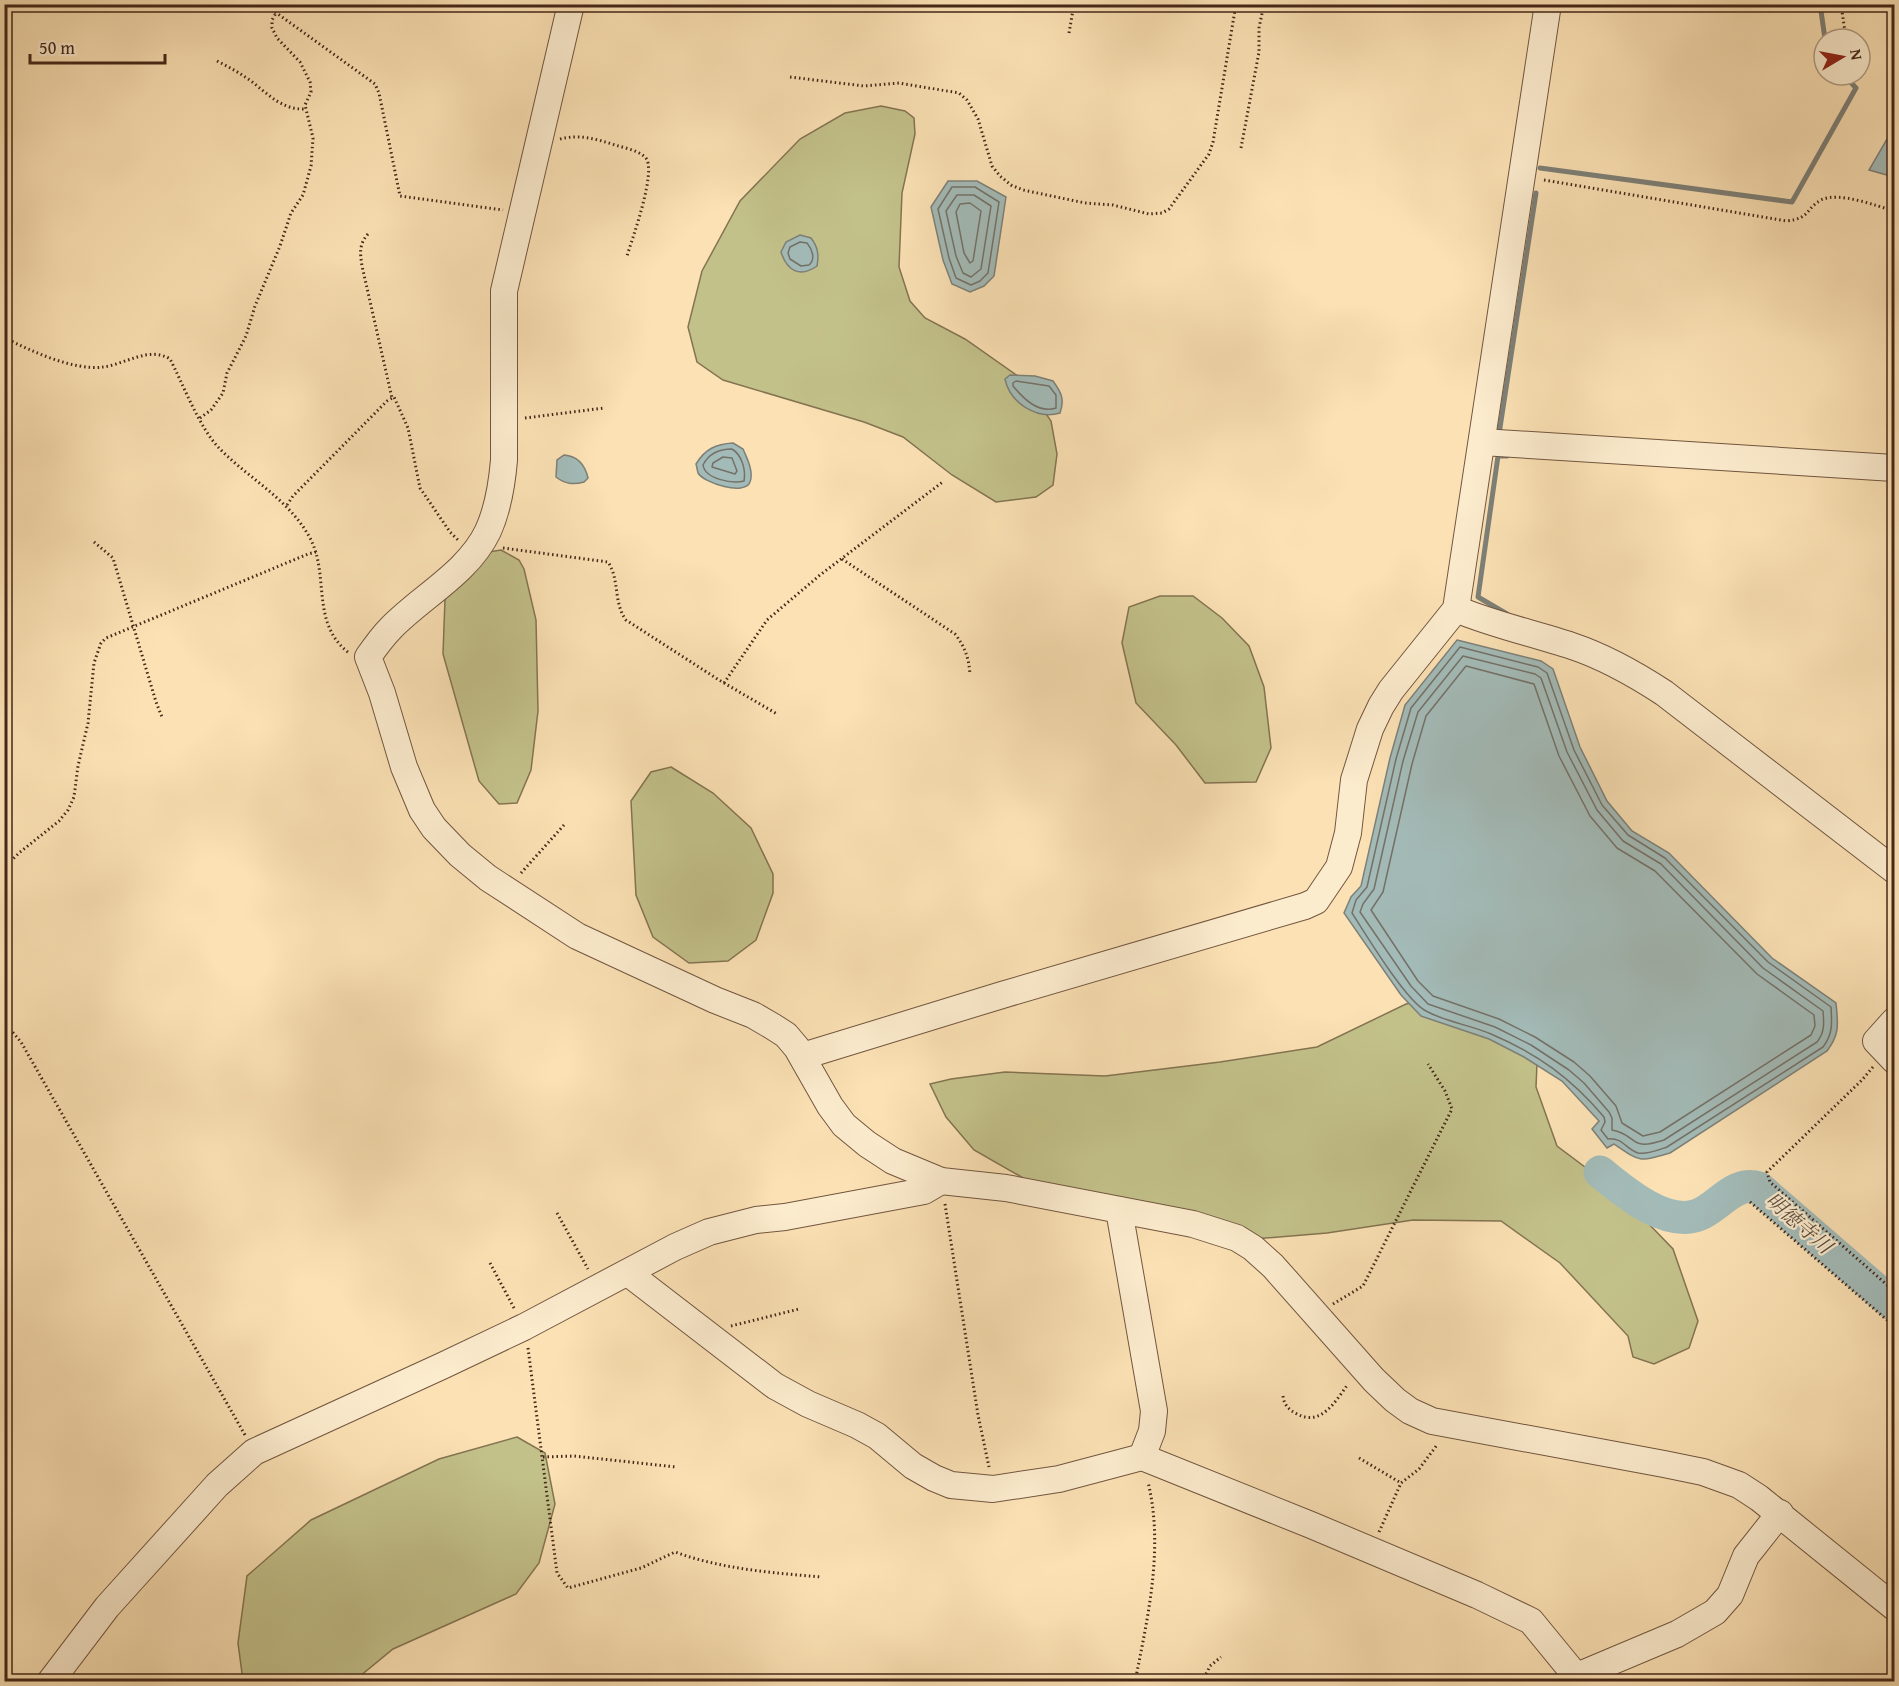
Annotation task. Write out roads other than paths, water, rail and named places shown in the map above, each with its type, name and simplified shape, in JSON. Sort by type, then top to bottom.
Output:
[{"type":"street","points":[[571,4],[504,291],[504,460],[501,487],[494,515],[487,534],[478,546],[454,573],[391,628],[368,657],[382,693],[404,767],[422,810],[434,828],[460,855],[506,890],[577,936],[715,1000],[753,1015],[786,1035],[802,1056],[830,1106],[844,1125],[893,1161],[941,1181],[1006,1188],[1193,1224],[1237,1238],[1253,1248],[1273,1266],[1361,1365],[1395,1400],[1410,1411],[1432,1421],[1703,1472],[1739,1485],[1780,1514],[1894,1607]]},
{"type":"street","points":[[802,1056],[1316,901],[1339,867],[1348,833],[1354,780],[1370,729],[1391,690],[1456,609],[1548,4]]},
{"type":"street","points":[[1482,442],[1894,468]]},
{"type":"street","points":[[1456,609],[1478,618],[1574,647],[1638,677],[1664,693],[1894,870]]},
{"type":"street","points":[[1890,1055],[1876,1041],[1894,1021]]},
{"type":"street","points":[[50,1682],[107,1607],[218,1485],[254,1452],[524,1327],[675,1247],[710,1232],[736,1224],[924,1191],[941,1181]]},
{"type":"street","points":[[1119,1210],[1154,1410],[1152,1431],[1143,1457]]},
{"type":"street","points":[[628,1273],[775,1386],[877,1436],[913,1466],[934,1478],[951,1485],[993,1489],[1059,1479],[1143,1457],[1371,1550],[1531,1621],[1580,1680]]},
{"type":"street","points":[[1580,1680],[1582,1674],[1677,1634],[1715,1612],[1730,1595],[1746,1556],[1780,1514]]},
{"type":"water","points":[[1894,120],[1894,177],[1869,170],[1890,134]]},
{"type":"water","points":[[948,181],[977,181],[1006,197],[994,276],[984,286],[970,292],[952,284],[943,260],[931,207]]},
{"type":"water","points":[[800,235],[811,238],[818,258],[817,266],[805,272],[791,268],[781,252],[786,242]]},
{"type":"water","points":[[1010,375],[1035,376],[1053,381],[1061,396],[1060,413],[1042,414],[1026,408],[1008,388],[1005,379]]},
{"type":"water","points":[[733,443],[743,449],[750,465],[751,478],[747,486],[733,488],[716,484],[698,473],[696,464],[707,451],[716,446]]},
{"type":"water","points":[[564,455],[577,459],[583,465],[588,478],[584,482],[569,483],[556,477],[557,460]]},
{"type":"water","points":[[1457,640],[1541,661],[1553,669],[1580,747],[1607,801],[1632,831],[1669,853],[1772,958],[1836,1003],[1837,1028],[1827,1051],[1670,1153],[1640,1159],[1614,1144],[1607,1148],[1592,1129],[1599,1121],[1562,1081],[1524,1057],[1489,1039],[1421,1016],[1401,995],[1344,913],[1351,897],[1361,886],[1390,758],[1405,705]]},
{"type":"waterway","points":[[1820,4],[1823,27]]},
{"type":"waterway","points":[[1540,168],[1792,202],[1855,87]]},
{"type":"waterway","points":[[1499,434],[1536,193]]},
{"type":"waterway","points":[[1507,456],[1498,456],[1478,597],[1507,614]]},
{"type":"waterway","name":"明徳寺川","points":[[1600,1172],[1645,1205],[1672,1216],[1698,1215],[1734,1191],[1750,1187],[1759,1188],[1894,1305]]}]
